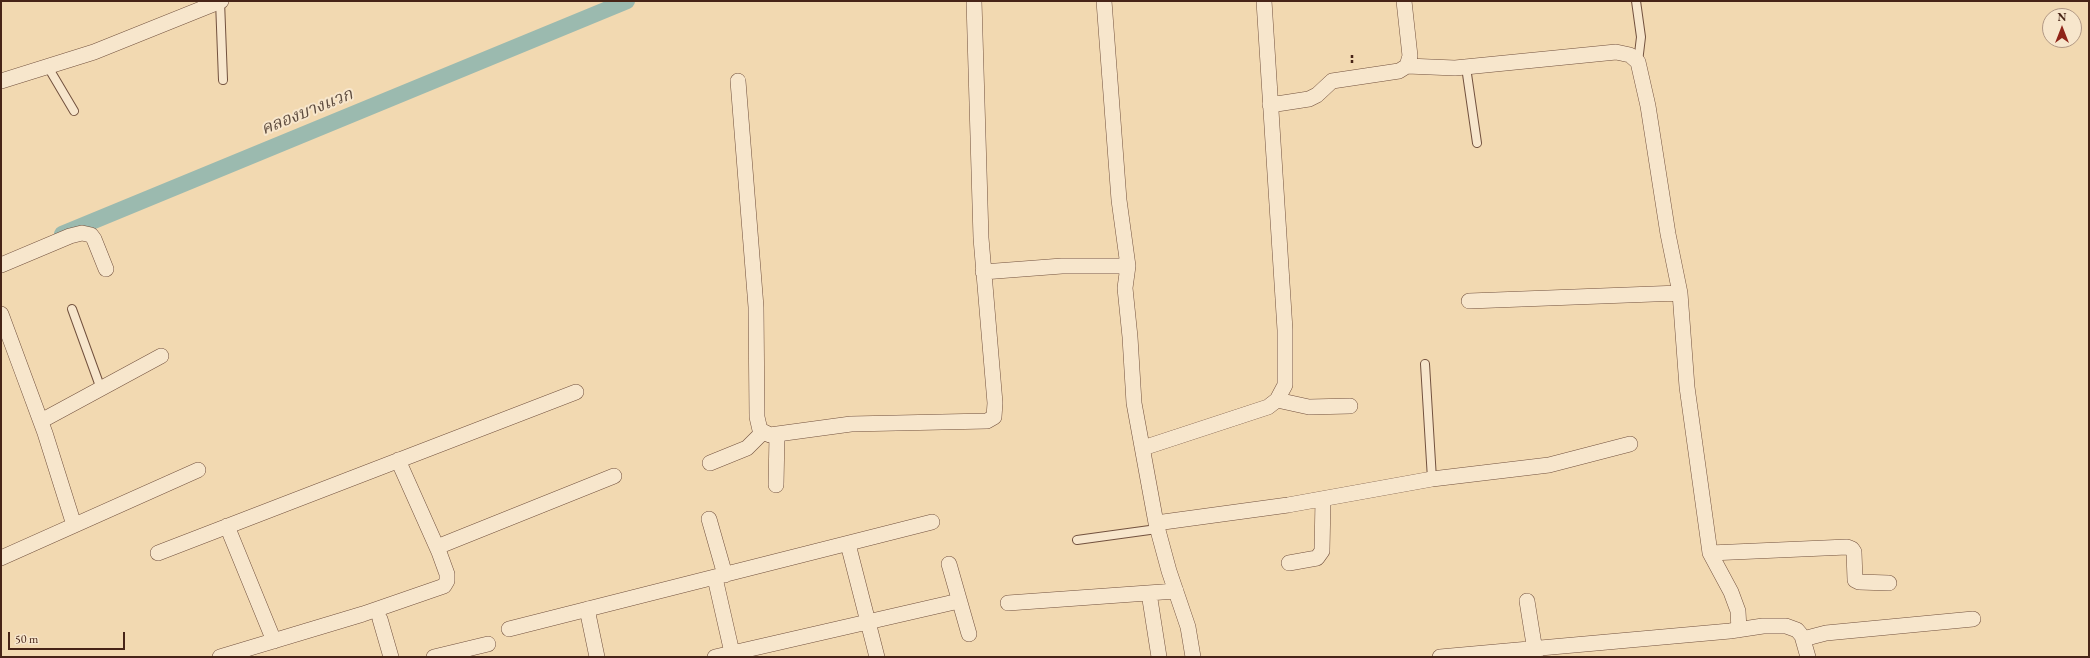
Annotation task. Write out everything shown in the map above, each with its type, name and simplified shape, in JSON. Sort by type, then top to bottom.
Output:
[{"type":"street","points":[[1,81],[94,52],[220,1]]},
{"type":"street","points":[[738,81],[756,307],[757,417],[760,430],[770,433],[851,424],[987,422],[994,417],[995,403],[981,238],[974,1]]},
{"type":"street","points":[[1104,1],[1119,200],[1128,266],[1125,288],[1134,403],[1156,526],[1188,627],[1193,657]]},
{"type":"street","points":[[1143,448],[1268,407],[1277,400],[1285,385],[1284,330],[1264,1]]},
{"type":"street","points":[[1404,1],[1410,56],[1407,66]]},
{"type":"street","points":[[1270,105],[1309,99],[1332,81],[1399,71],[1407,66],[1466,67],[1616,52],[1630,55],[1638,62],[1648,106],[1668,234],[1680,293],[1687,387],[1710,553],[1731,592],[1738,611],[1739,630]]},
{"type":"street","points":[[1,265],[62,239],[82,233],[91,235],[94,239],[106,269]]},
{"type":"street","points":[[983,272],[1062,266],[1128,266]]},
{"type":"street","points":[[1469,301],[1680,293]]},
{"type":"street","points":[[1,314],[41,421],[74,526]]},
{"type":"street","points":[[41,421],[161,356]]},
{"type":"street","points":[[158,554],[576,392]]},
{"type":"street","points":[[1277,400],[1309,407],[1350,406]]},
{"type":"street","points":[[710,463],[747,448],[770,433]]},
{"type":"street","points":[[770,433],[776,485]]},
{"type":"street","points":[[1156,526],[1323,499],[1432,479],[1549,465],[1630,444]]},
{"type":"street","points":[[220,657],[363,614],[444,586],[447,581],[447,574],[437,547],[398,460]]},
{"type":"street","points":[[3,554],[74,526],[198,470]]},
{"type":"street","points":[[437,547],[614,476]]},
{"type":"street","points":[[1289,563],[1317,558],[1322,551],[1323,499]]},
{"type":"street","points":[[709,520],[733,655]]},
{"type":"street","points":[[509,629],[932,522]]},
{"type":"street","points":[[227,526],[274,641]]},
{"type":"street","points":[[848,544],[876,657]]},
{"type":"street","points":[[1710,553],[1847,547],[1852,549],[1854,552],[1855,580],[1859,582],[1889,583]]},
{"type":"street","points":[[949,564],[969,634]]},
{"type":"street","points":[[1008,604],[1176,591]]},
{"type":"street","points":[[1149,593],[1159,657]]},
{"type":"street","points":[[715,657],[733,655],[959,601]]},
{"type":"street","points":[[1527,601],[1535,652]]},
{"type":"street","points":[[587,609],[597,657]]},
{"type":"street","points":[[380,618],[391,657]]},
{"type":"street","points":[[1803,639],[1826,633],[1973,619]]},
{"type":"street","points":[[1440,657],[1535,652],[1739,630],[1763,626],[1786,626],[1797,630],[1803,639],[1808,657]]},
{"type":"street","points":[[434,657],[488,644]]},
{"type":"lane","points":[[220,1],[223,80]]},
{"type":"lane","points":[[1636,1],[1641,37],[1638,62]]},
{"type":"lane","points":[[48,66],[74,111]]},
{"type":"lane","points":[[1466,67],[1478,143]]},
{"type":"lane","points":[[72,309],[100,389]]},
{"type":"lane","points":[[1425,364],[1432,479]]},
{"type":"lane","points":[[1077,540],[1156,526]]},
{"type":"waterway","name":"คลองบางแวก","points":[[62,234],[627,1]]}]
